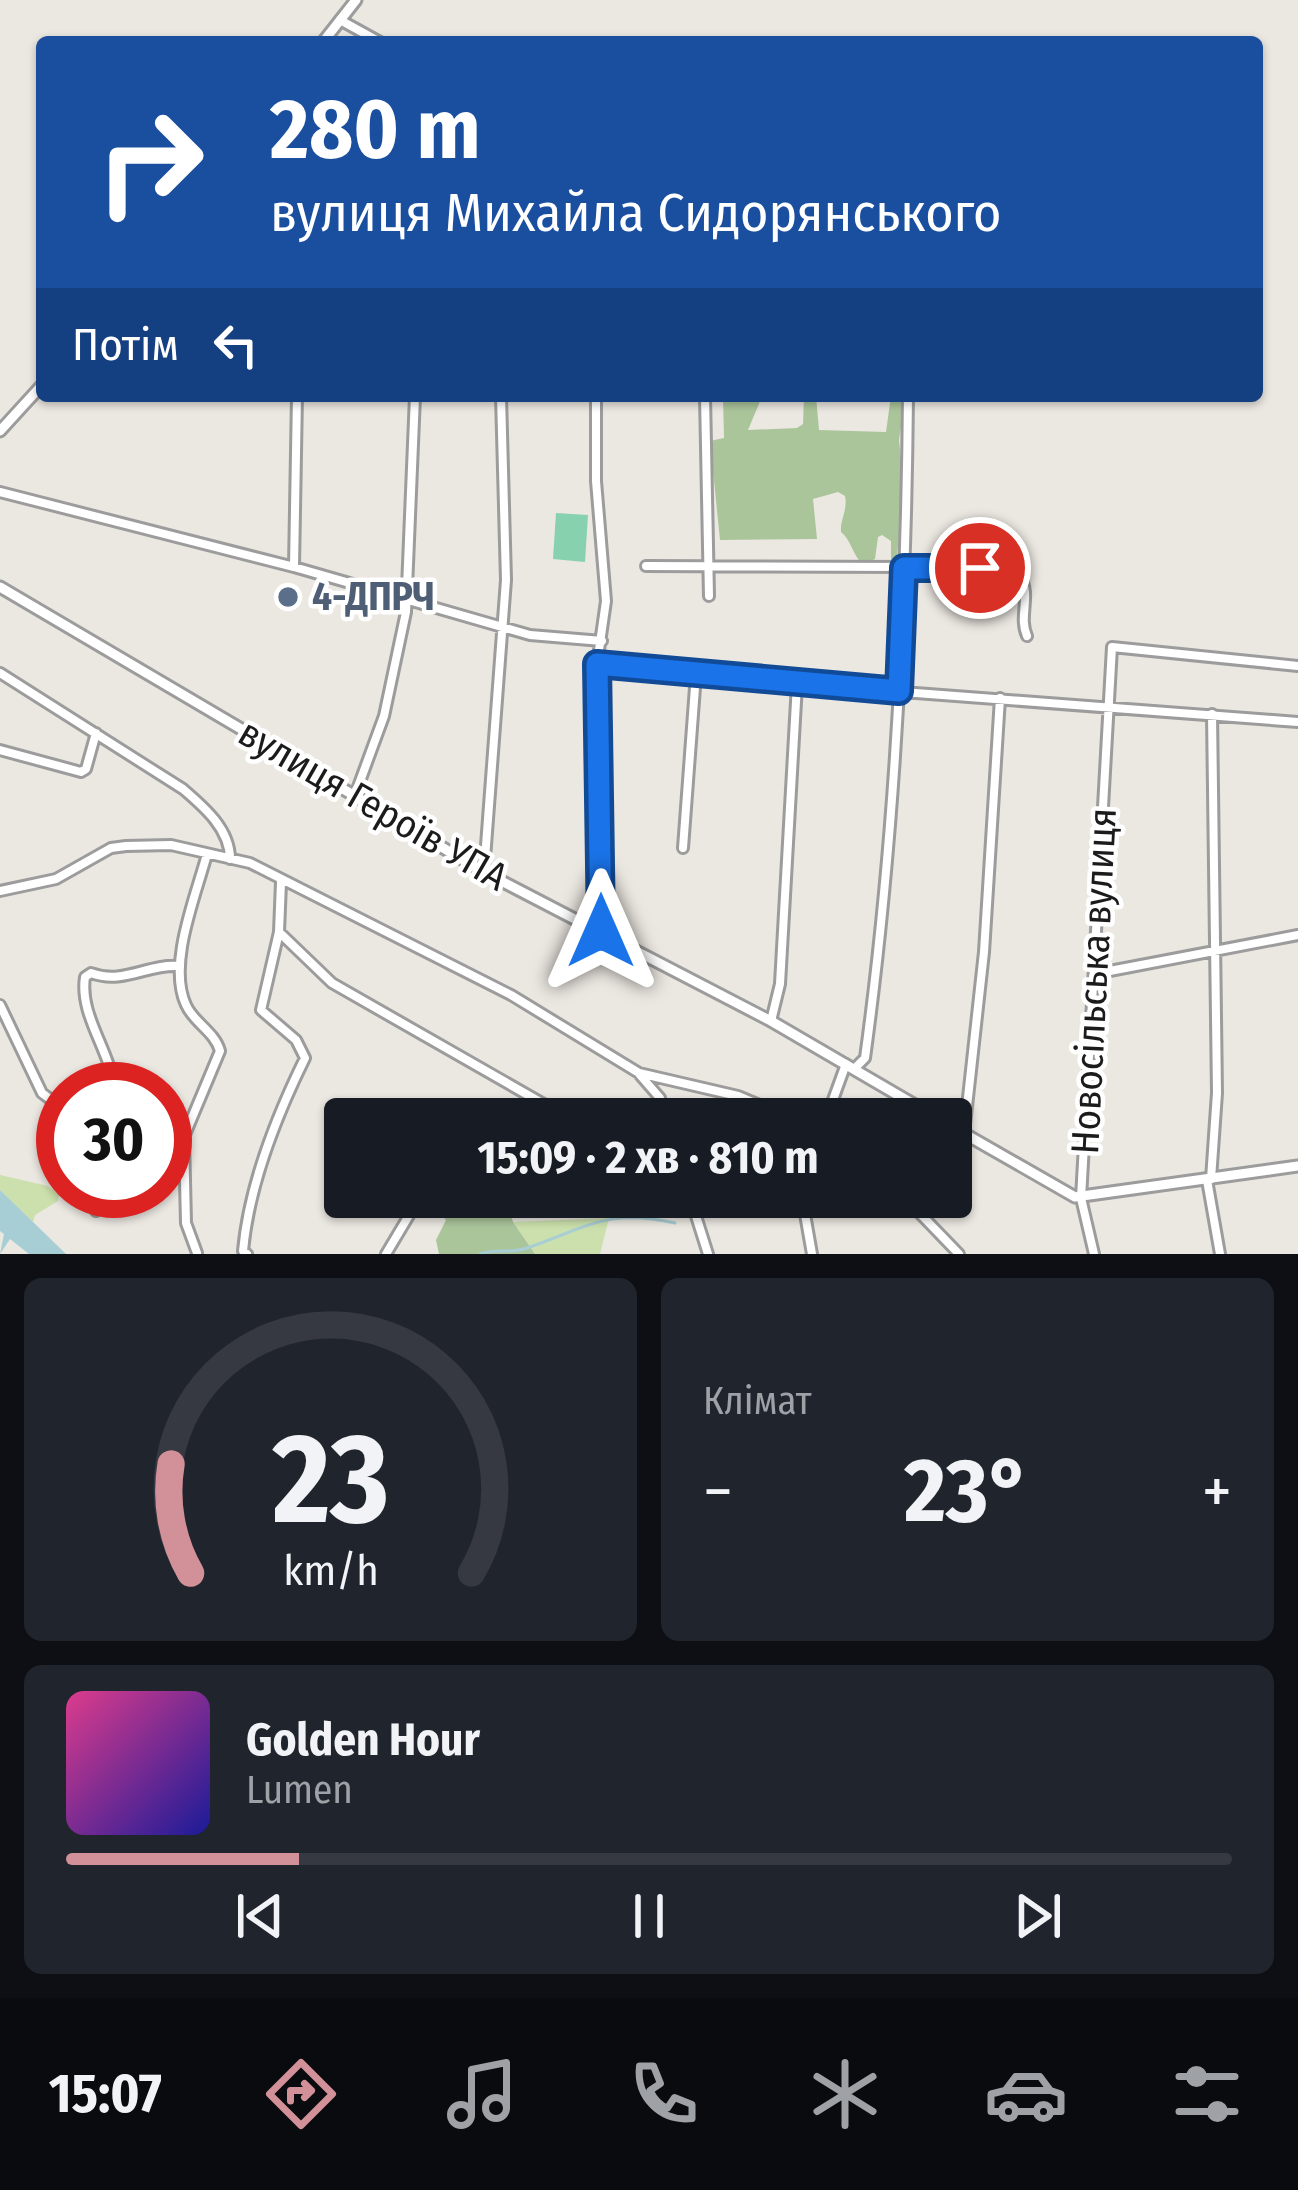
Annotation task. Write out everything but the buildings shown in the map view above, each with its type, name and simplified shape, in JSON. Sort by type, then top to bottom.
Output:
[{"type":"street","points":[[327,36],[356,0]]},
{"type":"street","points":[[340,20],[369,36]]},
{"type":"street","points":[[0,431],[36,392]]},
{"type":"street","points":[[294,567],[297,402]]},
{"type":"street","points":[[355,795],[394,679],[405,601],[415,402]]},
{"type":"street","points":[[484,872],[506,580],[501,402]]},
{"type":"street","points":[[596,402],[596,481],[606,601],[597,664],[601,931]]},
{"type":"street","points":[[706,402],[709,596]]},
{"type":"street","points":[[836,1098],[850,1067],[865,1058],[874,992],[899,691],[908,402]]},
{"type":"street","points":[[0,492],[294,567],[530,635],[602,641]]},
{"type":"street","points":[[646,566],[980,568],[1020,576],[1025,585],[1022,624],[1028,636]]},
{"type":"street","name":"вулиця Героїв УПА","points":[[0,587],[484,872],[771,1021],[903,1098]]},
{"type":"street","name":"Новосільська вулиця","points":[[1094,1254],[1081,1198],[1112,647],[1298,666]]},
{"type":"street","points":[[597,664],[1298,722]]},
{"type":"street","points":[[0,673],[202,805],[230,842],[230,859]]},
{"type":"street","points":[[683,848],[697,674]]},
{"type":"street","points":[[771,1021],[780,984],[797,684]]},
{"type":"street","points":[[968,1098],[982,975],[1000,698]]},
{"type":"street","points":[[1212,714],[1217,950],[1216,1093],[1209,1179],[1220,1254]]},
{"type":"street","points":[[0,750],[81,772],[86,769],[95,733]]},
{"type":"street","points":[[0,891],[56,879],[111,848],[171,844],[250,863],[511,994],[639,1073],[743,1098]]},
{"type":"street","points":[[197,1253],[185,1223],[184,1137],[220,1051],[184,1003],[178,966],[207,854]]},
{"type":"street","points":[[247,1254],[243,1251],[245,1225],[276,1120],[305,1058],[296,1040],[261,1010],[279,932],[281,882]]},
{"type":"street","points":[[279,932],[332,983],[533,1098]]},
{"type":"street","points":[[1094,974],[1298,935]]},
{"type":"street","points":[[109,1062],[83,989],[85,977],[91,973],[122,978],[178,966]]},
{"type":"street","points":[[0,1005],[36,1080]]},
{"type":"street","points":[[639,1073],[659,1098]]},
{"type":"street","points":[[972,1139],[1081,1198],[1298,1166]]},
{"type":"street","points":[[386,1254],[407,1218]]},
{"type":"street","points":[[697,1218],[708,1254]]},
{"type":"street","points":[[806,1218],[812,1254]]},
{"type":"street","points":[[924,1218],[959,1254]]},
{"type":"green space","points":[[723,402],[760,402],[748,430],[797,428],[803,424],[804,402],[817,402],[819,430],[886,432],[890,402],[905,402],[899,440],[904,486],[896,566],[891,565],[891,541],[882,535],[875,559],[863,564],[859,560],[841,532],[846,501],[838,492],[813,499],[817,539],[720,540],[710,441],[724,438]]},
{"type":"green space","points":[[556,513],[588,515],[585,562],[553,559]]},
{"type":"green space","points":[[0,1175],[36,1183],[33,1222],[0,1190]]},
{"type":"green space","points":[[512,1218],[535,1254],[439,1254],[436,1240],[446,1220]]},
{"type":"green space","points":[[609,1218],[600,1254],[535,1254],[513,1222]]},
{"type":"water","points":[[0,1190],[66,1254],[29,1254],[10,1239],[0,1254],[4,1234],[0,1231]]},
{"type":"waterway","points":[[480,1254],[521,1250],[614,1219],[675,1223]]},
{"type":"place","name":"4-ДПРЧ","points":[[288,597]]},
{"type":"route","points":[[601,931],[597,664],[899,691],[904,568],[980,568]]}]
